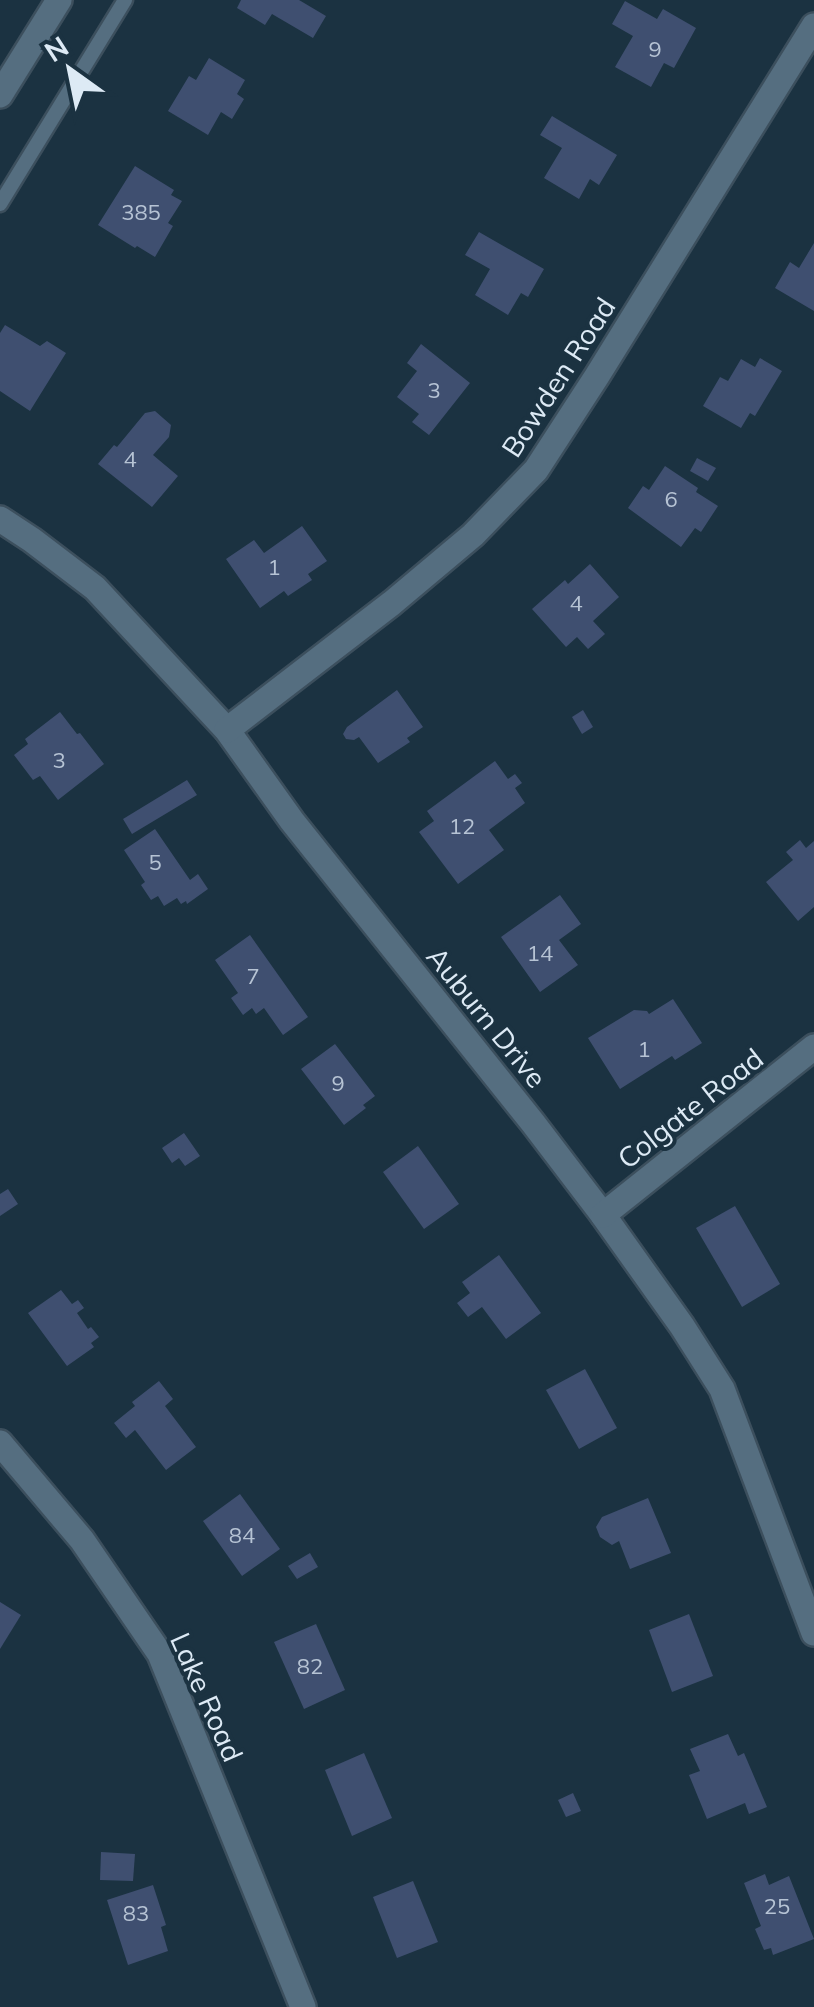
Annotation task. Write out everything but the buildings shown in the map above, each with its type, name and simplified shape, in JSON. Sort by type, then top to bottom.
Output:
[{"type":"street","points":[[0,95],[59,0]]},
{"type":"street","name":"Bowden Road","points":[[227,730],[392,604],[473,534],[536,470],[814,26]]},
{"type":"street","name":"Auburn Drive","points":[[0,519],[94,588],[227,730],[292,821],[603,1215],[722,1389],[814,1633]]},
{"type":"street","name":"Colgate Road","points":[[603,1215],[814,1048]]},
{"type":"street","name":"Lake Road","points":[[0,1442],[82,1540],[160,1654],[303,2007]]},
{"type":"lane","points":[[0,204],[125,0]]}]
